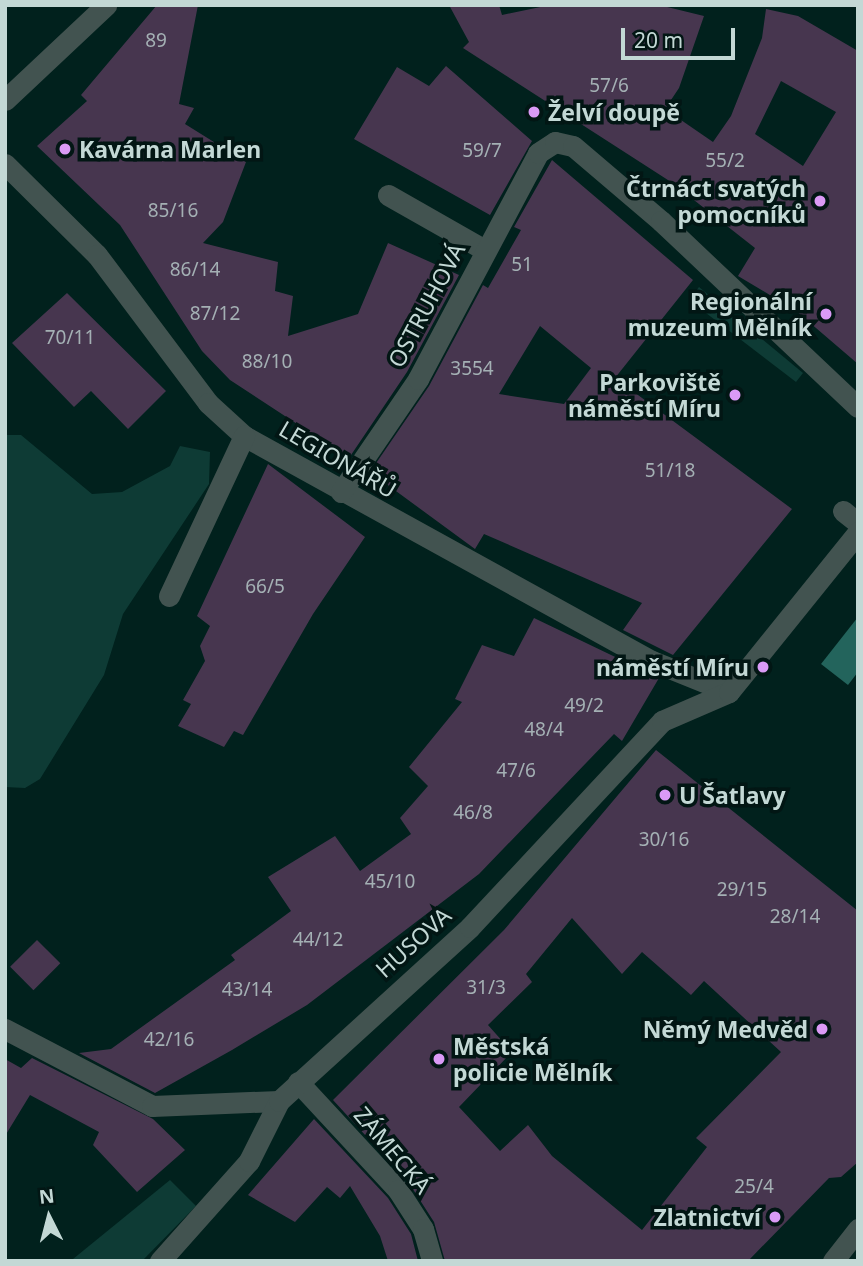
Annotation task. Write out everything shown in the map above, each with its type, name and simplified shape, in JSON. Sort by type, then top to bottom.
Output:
[{"type":"street","points":[[5,100],[106,5]]},
{"type":"street","name":"OSTRUHOVÁ","points":[[341,492],[418,379],[538,153],[555,142],[573,146],[661,220],[858,407]]},
{"type":"street","name":"LEGIONÁŘŮ","points":[[5,164],[97,254],[208,404],[244,436],[341,492],[652,660],[729,692]]},
{"type":"street","points":[[388,195],[485,250]]},
{"type":"street","points":[[169,596],[244,436]]},
{"type":"street","points":[[729,692],[858,532]]},
{"type":"street","name":"HUSOVA","points":[[160,1261],[249,1161],[279,1101],[298,1082],[470,927],[662,721],[729,692]]},
{"type":"street","points":[[5,1029],[152,1106],[279,1101]]},
{"type":"street","name":"ZÁMECKÁ","points":[[298,1082],[398,1190],[423,1229],[432,1261]]},
{"type":"street","points":[[833,1261],[858,1229]]},
{"type":"green space","points":[[699,287],[803,373],[796,382],[689,300]]},
{"type":"green space","points":[[5,435],[21,435],[92,494],[122,492],[170,466],[180,446],[210,452],[209,484],[123,614],[104,675],[40,779],[25,788],[5,787]]},
{"type":"green space","points":[[170,1180],[196,1206],[142,1261],[73,1259]]},
{"type":"water","points":[[858,617],[858,672],[848,685],[821,664]]},
{"type":"building","points":[[157,5],[198,5],[179,104],[194,108],[185,124],[246,162],[223,222],[203,243],[278,262],[275,291],[293,296],[288,336],[358,314],[388,243],[459,275],[407,372],[349,458],[230,380],[202,351],[120,225],[37,146],[87,101],[81,95]]},
{"type":"building","points":[[449,5],[499,5],[502,15],[550,5],[659,5],[704,16],[679,88],[665,109],[713,142],[731,116],[762,38],[766,9],[798,16],[858,51],[858,364],[795,310],[738,276],[755,248],[671,182],[463,48],[469,42]],"holes":[[[781,81],[836,112],[803,166],[755,134]]]},
{"type":"building","points":[[446,66],[532,141],[490,215],[354,139],[397,67],[429,86]]},
{"type":"building","points":[[552,160],[693,280],[615,378],[792,509],[673,655],[623,630],[642,603],[484,534],[475,549],[370,472],[429,386],[483,285],[488,288],[521,230],[514,227]],"holes":[[[540,326],[591,368],[564,404],[499,394]]]},
{"type":"building","points":[[67,293],[166,391],[128,429],[91,391],[74,407],[12,343]]},
{"type":"building","points":[[268,464],[365,537],[313,614],[243,735],[234,731],[224,747],[178,726],[191,704],[183,700],[205,661],[200,646],[210,626],[197,616]]},
{"type":"building","points":[[534,618],[659,678],[622,741],[614,734],[479,874],[307,1005],[232,1050],[155,1093],[79,1053],[111,1049],[235,960],[231,955],[291,911],[268,877],[335,836],[360,871],[411,834],[400,818],[428,786],[409,767],[462,702],[455,699],[482,645],[514,656]]},
{"type":"building","points":[[656,750],[858,911],[858,1162],[841,1177],[829,1178],[748,1261],[445,1261],[434,1222],[409,1183],[333,1100],[504,930]],"holes":[[[572,918],[622,974],[642,952],[691,995],[704,981],[781,1052],[696,1138],[707,1147],[642,1230],[552,1156],[528,1125],[500,1151],[459,1107],[512,1052],[488,1025],[532,982],[526,974]]]},
{"type":"building","points":[[37,940],[60,963],[33,990],[10,967]]},
{"type":"building","points":[[32,1058],[153,1119],[185,1150],[137,1192],[93,1145],[99,1132],[30,1095],[5,1136],[5,1059],[21,1068]]},
{"type":"building","points":[[314,1119],[388,1198],[411,1234],[418,1261],[388,1261],[380,1236],[350,1186],[340,1198],[327,1187],[295,1222],[248,1195]]},
{"type":"place","name":"Želví doupě","points":[[534,112]]},
{"type":"place","name":"Kavárna Marlen","points":[[65,149]]},
{"type":"place","name":"Čtrnáct svatých pomocníků","points":[[820,201]]},
{"type":"place","name":"Regionální muzeum Mělník","points":[[826,314]]},
{"type":"place","name":"Parkoviště náměstí Míru","points":[[735,395]]},
{"type":"place","name":"náměstí Míru","points":[[763,667]]},
{"type":"place","name":"U Šatlavy","points":[[665,795]]},
{"type":"place","name":"Němý Medvěd","points":[[822,1029]]},
{"type":"place","name":"Městská policie Mělník","points":[[439,1059]]},
{"type":"place","name":"Zlatnictví","points":[[775,1217]]}]
